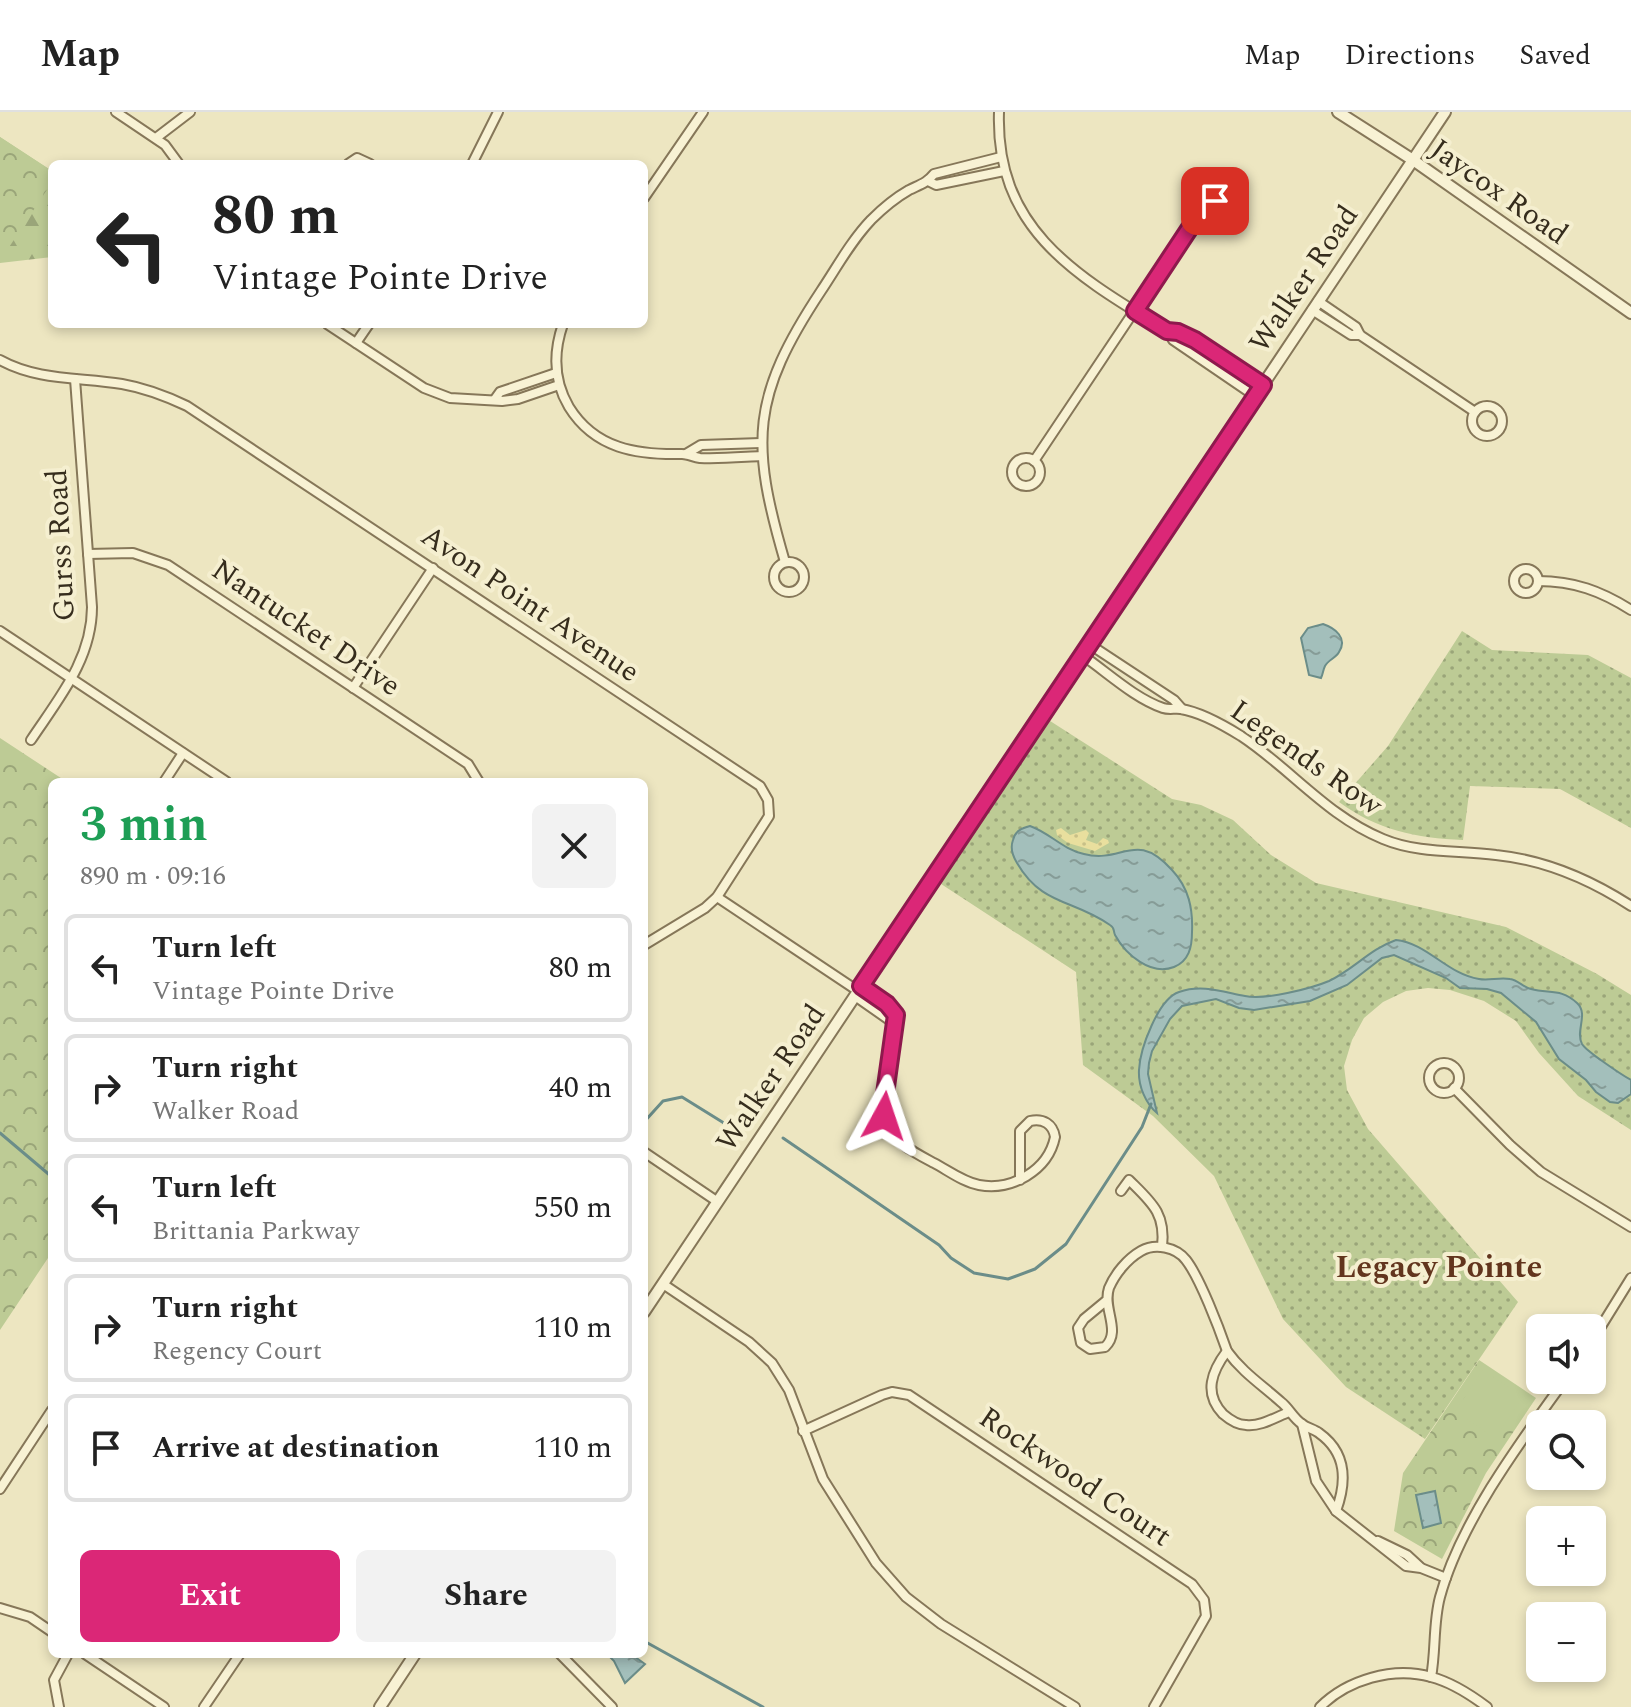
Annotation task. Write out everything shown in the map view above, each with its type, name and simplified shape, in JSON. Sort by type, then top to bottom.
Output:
[{"type":"street","points":[[116,112],[156,138],[176,160]]},
{"type":"street","points":[[156,138],[190,112]]},
{"type":"street","points":[[474,160],[498,112]]},
{"type":"street","points":[[999,112],[1004,171],[1018,205],[1044,244],[1079,274],[1167,331],[1173,340],[1255,396]]},
{"type":"street","name":"Jaycox Road","points":[[1338,112],[1413,160],[1631,313]]},
{"type":"street","name":"Walker Road","points":[[648,1306],[1445,112]]},
{"type":"street","points":[[648,192],[700,113]]},
{"type":"street","points":[[785,562],[766,493],[761,443],[773,376],[800,322],[871,219],[894,199],[928,181],[934,174],[1001,157]]},
{"type":"street","points":[[928,181],[936,185],[1004,171]]},
{"type":"street","points":[[1034,461],[1209,199]]},
{"type":"street","points":[[1315,306],[1351,335],[1360,335],[1475,412]]},
{"type":"street","points":[[333,328],[433,392],[469,401],[502,401],[559,385]]},
{"type":"street","points":[[356,343],[366,328]]},
{"type":"street","points":[[562,328],[556,354],[559,385],[574,414],[584,426],[603,439],[642,454],[663,456],[686,454],[701,445],[761,443]]},
{"type":"street","points":[[1167,331],[1178,332],[1195,340],[1263,385]]},
{"type":"street","name":"Avon Point Avenue","points":[[0,360],[37,375],[138,387],[187,406],[760,786],[768,800],[769,816],[717,897]]},
{"type":"street","points":[[495,399],[500,392],[556,373]]},
{"type":"street","name":"Gurss Road","points":[[31,740],[72,679],[83,658],[91,631],[75,379]]},
{"type":"street","points":[[686,454],[696,458],[761,456]]},
{"type":"street","name":"Nantucket Drive","points":[[88,554],[133,553],[168,565],[468,764],[477,778]]},
{"type":"street","points":[[353,688],[433,568]]},
{"type":"street","points":[[1538,581],[1563,581],[1582,586],[1631,610]]},
{"type":"street","points":[[0,631],[221,778]]},
{"type":"street","name":"Legends Row","points":[[1089,644],[1183,709],[1240,735],[1325,806],[1354,826],[1385,840],[1419,849],[1498,855],[1552,867],[1604,888],[1631,906]]},
{"type":"street","name":"Legends Row","points":[[1082,655],[1144,699],[1165,709],[1183,709]]},
{"type":"street","points":[[167,778],[183,753]]},
{"type":"street","points":[[648,943],[705,908],[717,897],[858,991],[895,1024],[884,1116],[890,1132],[917,1154],[976,1184],[1007,1185],[1020,1180],[1033,1172],[1051,1148],[1054,1132],[1045,1121],[1030,1121],[1020,1131],[1020,1180]]},
{"type":"street","points":[[1454,1088],[1541,1172],[1631,1227]]},
{"type":"street","points":[[648,1155],[718,1202]]},
{"type":"street","points":[[1121,1191],[1129,1180],[1154,1205],[1162,1221],[1162,1247]]},
{"type":"street","points":[[1107,1300],[1078,1328],[1081,1343],[1090,1349],[1105,1347],[1112,1339],[1107,1300],[1114,1279],[1132,1257],[1145,1249],[1162,1247],[1186,1259],[1227,1351],[1247,1375],[1285,1405],[1302,1424],[1321,1434],[1339,1455],[1344,1478],[1336,1511]]},
{"type":"street","points":[[1606,1318],[1631,1278]]},
{"type":"street","points":[[663,1284],[765,1355],[789,1390],[823,1479],[876,1563],[906,1597],[941,1624],[1075,1707]]},
{"type":"street","points":[[1227,1351],[1214,1368],[1210,1383],[1216,1406],[1228,1419],[1255,1425],[1289,1412]]},
{"type":"street","name":"Rockwood Court","points":[[803,1431],[882,1395],[892,1392],[909,1395],[1192,1584],[1204,1600],[1206,1616],[1154,1707]]},
{"type":"street","points":[[1431,1677],[1439,1600],[1446,1578],[1491,1488],[1555,1394]]},
{"type":"street","points":[[0,1489],[48,1416]]},
{"type":"street","points":[[1302,1424],[1316,1481],[1336,1511],[1373,1539],[1407,1555],[1421,1568],[1446,1578]]},
{"type":"street","points":[[0,1608],[30,1617],[48,1629]]},
{"type":"street","points":[[59,1707],[54,1680],[66,1658]]},
{"type":"street","points":[[91,1658],[164,1707]]},
{"type":"street","points":[[204,1707],[237,1658]]},
{"type":"street","points":[[380,1707],[412,1658]]},
{"type":"street","points":[[564,1658],[612,1707]]},
{"type":"street","points":[[1320,1707],[1335,1693],[1369,1678],[1392,1675],[1431,1677],[1487,1707]]},
{"type":"green space","points":[[0,137],[48,168],[48,257],[0,263]]},
{"type":"green space","points":[[0,137],[48,168],[48,188],[0,261]]},
{"type":"green space","points":[[1462,631],[1492,650],[1588,655],[1631,678],[1631,828],[1560,789],[1470,786],[1463,840],[1398,831],[1353,812],[1339,802],[1388,746]]},
{"type":"green space","points":[[1047,719],[1172,799],[1201,805],[1233,820],[1271,855],[1316,883],[1506,927],[1631,995],[1631,1130],[1578,1096],[1539,1053],[1516,1021],[1484,1001],[1450,990],[1428,988],[1406,991],[1383,1002],[1364,1018],[1352,1040],[1344,1066],[1347,1090],[1368,1129],[1518,1302],[1425,1439],[1346,1387],[1283,1319],[1214,1176],[1153,1116],[1083,1065],[1076,972],[938,882]]},
{"type":"green space","points":[[0,738],[61,778],[48,778],[48,1258],[0,1330]]},
{"type":"green space","points":[[1479,1360],[1536,1398],[1486,1473],[1442,1559],[1394,1531],[1403,1473]]},
{"type":"green space","points":[[1483,1370],[1523,1397],[1495,1438],[1455,1411]]},
{"type":"sand","points":[[1061,828],[1070,835],[1086,830],[1089,833],[1086,840],[1097,844],[1103,838],[1109,843],[1095,851],[1068,843],[1057,835],[1056,830]]},
{"type":"water","points":[[1323,624],[1336,631],[1342,642],[1338,654],[1325,666],[1321,678],[1309,675],[1301,638],[1308,628]]},
{"type":"water","points":[[1030,826],[1084,854],[1097,856],[1138,850],[1159,858],[1182,884],[1191,907],[1191,943],[1183,961],[1165,969],[1140,962],[1126,950],[1112,926],[1037,887],[1017,863],[1012,849],[1015,834]]},
{"type":"water","points":[[1396,940],[1418,947],[1468,976],[1510,979],[1531,989],[1560,993],[1571,998],[1582,1012],[1582,1044],[1631,1080],[1631,1094],[1618,1103],[1610,1102],[1596,1092],[1559,1059],[1536,1022],[1501,993],[1460,988],[1446,978],[1394,955],[1382,958],[1347,985],[1310,1001],[1254,1010],[1216,999],[1182,1006],[1170,1019],[1152,1051],[1148,1074],[1157,1113],[1149,1105],[1140,1082],[1140,1061],[1157,1014],[1171,996],[1196,989],[1254,997],[1299,990],[1329,981]]},
{"type":"water","points":[[1435,1491],[1441,1523],[1423,1528],[1416,1495]]},
{"type":"water","points":[[611,1658],[637,1658],[645,1664],[625,1683]]},
{"type":"waterway","points":[[648,1118],[663,1101],[682,1097],[740,1133]]},
{"type":"waterway","points":[[783,1138],[939,1245],[951,1258],[974,1273],[1008,1279],[1035,1269],[1066,1244],[1142,1127],[1151,1104]]},
{"type":"waterway","points":[[0,1133],[48,1174]]},
{"type":"waterway","points":[[648,1643],[763,1707]]},
{"type":"district","name":"Legacy Pointe","points":[[1439,1267]]},
{"type":"route","points":[[884,1116],[896,1015],[887,1004],[861,986],[1263,385],[1195,340],[1178,332],[1167,331],[1135,311],[1209,199],[1215,201]]}]
